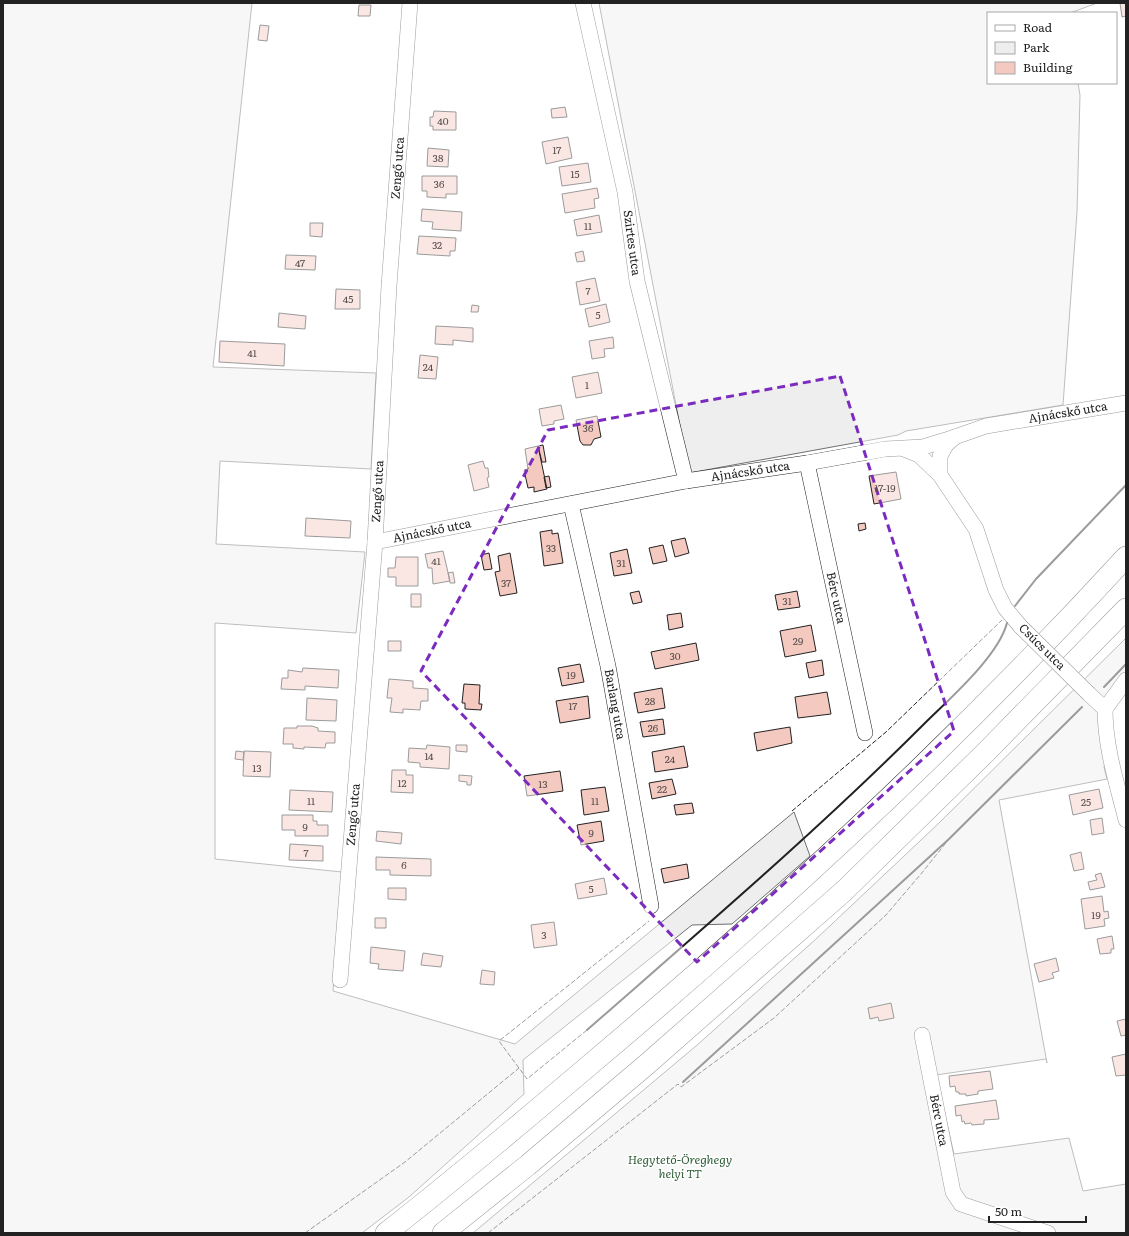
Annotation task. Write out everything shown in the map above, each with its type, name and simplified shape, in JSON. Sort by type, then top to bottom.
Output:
[{"type":"highway","points":[[386,1233],[512,1131],[747,930],[898,790],[957,732],[1072,615],[1126,557]]},
{"type":"highway","points":[[443,1233],[528,1166],[646,1065],[844,890],[986,752],[1126,609]]},
{"type":"street","name":"Zengő utca","points":[[340,980],[375,542],[389,286],[410,3]]},
{"type":"street","name":"Szirtes utca","points":[[583,3],[625,192],[637,281],[686,481]]},
{"type":"street","name":"Ajnácskő utca","points":[[375,542],[686,481],[807,463],[885,449],[922,447],[992,425],[1126,402]]},
{"type":"street","points":[[940,475],[940,456],[946,445],[956,437]]},
{"type":"street","name":"Csúcs utca","points":[[903,449],[919,455],[940,475],[976,529],[996,590],[1005,608],[1021,627],[1105,709]]},
{"type":"street","name":"Bérc utca","points":[[807,463],[865,733]]},
{"type":"street","name":"Barlang utca","points":[[571,504],[608,666],[651,906]]},
{"type":"street","points":[[1126,680],[1105,709],[1105,730],[1108,747],[1126,820]]},
{"type":"street","name":"Bérc utca","points":[[922,1035],[953,1192],[961,1204],[1048,1233]]},
{"type":"highlighted area","points":[[840,376],[954,731],[697,962],[421,671],[548,430]]},
{"type":"green space","points":[[3,3],[252,3],[213,367],[376,373],[371,469],[220,461],[216,544],[365,552],[356,633],[215,623],[215,859],[342,872],[333,991],[515,1044],[794,812],[810,856],[732,924],[692,925],[523,1060],[524,1094],[409,1197],[362,1233],[3,1233]]},
{"type":"green space","points":[[599,3],[1097,3],[1073,12],[987,12],[987,84],[1078,84],[1080,95],[1077,212],[1063,405],[906,431],[898,435],[689,473]]},
{"type":"green space","name":"Hegytető-Öreghegy helyi TT","points":[[1126,638],[1126,689],[1113,708],[1104,767],[1107,779],[999,800],[1047,1063],[1046,1059],[936,1075],[954,1154],[1069,1138],[1083,1191],[1126,1184],[1126,1233],[473,1233],[696,1046],[816,939],[938,824]]},
{"type":"building","points":[[1120,3],[1126,3],[1126,16],[1122,17]]},
{"type":"building","points":[[359,5],[371,5],[370,16],[358,16]]},
{"type":"building","points":[[260,25],[269,26],[267,41],[258,40]]},
{"type":"building","points":[[565,107],[567,117],[552,118],[551,109]]},
{"type":"building","points":[[434,111],[456,112],[456,130],[433,130],[433,126],[430,126],[430,117],[433,117]]},
{"type":"building","points":[[568,137],[572,158],[546,164],[542,142]]},
{"type":"building","points":[[428,148],[449,150],[448,167],[427,166]]},
{"type":"building","points":[[588,163],[591,182],[562,186],[559,167]]},
{"type":"building","points":[[422,176],[457,176],[457,194],[446,194],[446,198],[427,197],[427,191],[422,191]]},
{"type":"building","points":[[597,188],[599,198],[594,199],[595,208],[565,213],[562,194]]},
{"type":"building","points":[[422,209],[462,212],[461,231],[432,229],[433,222],[421,221]]},
{"type":"building","points":[[599,215],[602,232],[577,236],[574,220]]},
{"type":"building","points":[[310,223],[323,223],[322,237],[310,236]]},
{"type":"building","points":[[419,236],[456,238],[455,251],[450,251],[450,256],[417,254]]},
{"type":"building","points":[[583,251],[585,261],[577,262],[575,253]]},
{"type":"building","points":[[286,255],[316,256],[315,270],[285,269]]},
{"type":"building","points":[[595,278],[600,301],[580,305],[576,282]]},
{"type":"building","points":[[336,289],[360,290],[360,309],[335,309]]},
{"type":"building","points":[[606,304],[610,322],[589,327],[585,309]]},
{"type":"building","points":[[472,305],[479,306],[478,312],[471,312]]},
{"type":"building","points":[[279,313],[306,316],[305,329],[278,327]]},
{"type":"building","points":[[436,326],[473,328],[473,342],[453,340],[453,345],[435,344]]},
{"type":"building","points":[[613,337],[614,348],[604,349],[605,357],[592,359],[589,341]]},
{"type":"building","points":[[220,341],[285,344],[284,366],[219,362]]},
{"type":"building","points":[[420,355],[438,357],[436,379],[418,378]]},
{"type":"building","points":[[598,372],[602,393],[576,398],[572,377]]},
{"type":"building","points":[[561,405],[564,419],[554,421],[554,424],[542,426],[539,409]]},
{"type":"building","points":[[597,416],[601,437],[594,439],[591,445],[583,445],[580,441],[576,420]]},
{"type":"building","points":[[543,445],[546,462],[542,462],[538,446]]},
{"type":"building","points":[[538,446],[547,489],[534,492],[534,487],[528,488],[524,470],[528,469],[525,449]]},
{"type":"building","points":[[483,461],[485,468],[488,468],[489,477],[487,478],[489,487],[474,491],[468,465]]},
{"type":"building","points":[[896,472],[901,499],[874,504],[869,476]]},
{"type":"building","points":[[549,476],[551,487],[546,488],[544,477]]},
{"type":"building","points":[[306,518],[351,521],[350,538],[305,536]]},
{"type":"building","points":[[865,523],[866,529],[859,531],[858,524]]},
{"type":"building","points":[[552,530],[552,534],[558,533],[563,563],[544,566],[540,532]]},
{"type":"building","points":[[685,538],[689,553],[675,557],[671,541]]},
{"type":"building","points":[[663,545],[667,561],[653,564],[649,548]]},
{"type":"building","points":[[627,549],[632,573],[614,576],[610,553]]},
{"type":"building","points":[[443,551],[450,581],[433,584],[432,568],[428,568],[425,554]]},
{"type":"building","points":[[489,553],[492,569],[484,570],[481,555]]},
{"type":"building","points":[[510,553],[517,593],[500,596],[495,572],[500,571],[498,556]]},
{"type":"building","points":[[396,557],[418,557],[418,586],[396,586],[396,577],[388,577],[388,568],[395,568]]},
{"type":"building","points":[[453,572],[455,583],[450,583],[448,573]]},
{"type":"building","points":[[639,591],[642,602],[633,604],[630,593]]},
{"type":"building","points":[[797,591],[800,607],[778,610],[775,595]]},
{"type":"building","points":[[411,594],[421,594],[421,607],[411,607]]},
{"type":"building","points":[[681,613],[683,627],[669,630],[667,615]]},
{"type":"building","points":[[811,625],[816,651],[785,657],[780,631]]},
{"type":"building","points":[[388,641],[401,641],[401,651],[388,651]]},
{"type":"building","points":[[696,643],[699,660],[655,669],[651,652]]},
{"type":"building","points":[[822,660],[824,675],[809,678],[806,663]]},
{"type":"building","points":[[580,664],[584,682],[562,686],[558,668]]},
{"type":"building","points":[[303,668],[339,670],[338,688],[305,686],[305,690],[281,689],[282,678],[288,678],[288,670],[302,672]]},
{"type":"building","points":[[389,679],[413,681],[413,688],[428,689],[428,701],[421,701],[420,710],[403,709],[403,713],[390,712],[392,698],[387,698]]},
{"type":"building","points":[[464,684],[480,685],[479,704],[482,704],[481,710],[465,709],[465,703],[462,703]]},
{"type":"building","points":[[662,688],[665,708],[638,713],[634,693]]},
{"type":"building","points":[[827,692],[831,714],[798,718],[795,697]]},
{"type":"building","points":[[588,696],[590,718],[560,723],[556,701]]},
{"type":"building","points":[[307,698],[337,700],[336,721],[306,720]]},
{"type":"building","points":[[663,719],[665,734],[643,737],[640,722]]},
{"type":"building","points":[[297,726],[312,726],[318,728],[318,731],[335,732],[335,743],[326,743],[325,748],[304,747],[304,749],[293,748],[293,744],[283,744],[284,728],[297,728]]},
{"type":"building","points":[[790,727],[792,743],[757,751],[754,733]]},
{"type":"building","points":[[427,745],[450,747],[449,769],[420,767],[420,763],[408,762],[409,748],[426,749]]},
{"type":"building","points":[[456,745],[467,745],[467,752],[456,751]]},
{"type":"building","points":[[684,746],[688,767],[655,772],[652,752]]},
{"type":"building","points":[[236,751],[244,752],[243,760],[235,759]]},
{"type":"building","points":[[244,751],[271,752],[270,777],[243,776]]},
{"type":"building","points":[[392,770],[406,770],[406,775],[413,775],[413,793],[391,792]]},
{"type":"building","points":[[560,771],[563,791],[527,796],[524,776]]},
{"type":"building","points":[[459,775],[472,776],[471,785],[467,785],[467,782],[459,781]]},
{"type":"building","points":[[672,779],[676,794],[652,799],[649,783]]},
{"type":"building","points":[[605,787],[609,811],[584,815],[581,790]]},
{"type":"building","points":[[1099,789],[1103,808],[1073,815],[1069,795]]},
{"type":"building","points":[[290,790],[333,792],[332,812],[289,810]]},
{"type":"building","points":[[692,803],[694,813],[676,815],[674,805]]},
{"type":"building","points":[[282,815],[313,815],[313,821],[317,821],[317,825],[328,825],[328,836],[295,836],[295,830],[282,830]]},
{"type":"building","points":[[1102,818],[1104,833],[1092,835],[1090,820]]},
{"type":"building","points":[[601,821],[604,841],[581,845],[577,825]]},
{"type":"building","points":[[377,831],[402,833],[401,844],[376,841]]},
{"type":"building","points":[[290,844],[323,846],[323,861],[289,860]]},
{"type":"building","points":[[1081,852],[1084,869],[1074,871],[1070,855]]},
{"type":"building","points":[[376,857],[431,859],[431,876],[390,875],[390,870],[376,870]]},
{"type":"building","points":[[687,864],[689,878],[664,883],[661,869]]},
{"type":"building","points":[[1101,873],[1105,887],[1090,890],[1088,882],[1097,880],[1095,875]]},
{"type":"building","points":[[604,878],[607,894],[578,899],[575,884]]},
{"type":"building","points":[[388,888],[406,888],[406,900],[388,899]]},
{"type":"building","points":[[1102,896],[1104,912],[1108,911],[1109,918],[1104,919],[1105,926],[1085,929],[1081,899]]},
{"type":"building","points":[[375,918],[386,918],[386,928],[375,928]]},
{"type":"building","points":[[554,922],[557,945],[534,948],[531,925]]},
{"type":"building","points":[[1112,936],[1114,949],[1111,949],[1111,953],[1100,954],[1097,939]]},
{"type":"building","points":[[371,947],[405,951],[403,971],[378,969],[379,964],[370,963]]},
{"type":"building","points":[[423,953],[443,956],[441,967],[421,965]]},
{"type":"building","points":[[1056,958],[1059,971],[1052,973],[1054,978],[1039,982],[1034,964]]},
{"type":"building","points":[[482,970],[495,972],[494,985],[480,984]]},
{"type":"building","points":[[891,1003],[894,1018],[879,1021],[878,1017],[870,1019],[868,1008]]},
{"type":"building","points":[[1126,1019],[1126,1035],[1121,1036],[1117,1021]]},
{"type":"building","points":[[1126,1054],[1126,1075],[1116,1076],[1112,1057]]},
{"type":"building","points":[[990,1071],[993,1089],[978,1091],[978,1094],[966,1096],[966,1094],[959,1094],[959,1092],[956,1092],[955,1086],[950,1087],[949,1076]]},
{"type":"building","points":[[996,1100],[999,1119],[984,1120],[984,1124],[972,1125],[971,1123],[965,1124],[964,1121],[962,1122],[961,1115],[956,1116],[955,1106]]},
{"type":"fence","points":[[792,811],[886,732],[1002,620]]},
{"type":"fence","points":[[488,1233],[678,1084],[681,1087],[774,1018],[886,915],[949,839]]},
{"type":"fence","points":[[587,1030],[527,1079],[499,1041],[649,921]]},
{"type":"fence","points":[[305,1233],[405,1162],[519,1068]]},
{"type":"wall","points":[[1015,606],[1036,579],[1126,485]]},
{"type":"wall","points":[[587,1030],[758,880],[883,765],[958,691],[983,664],[994,650],[1007,623]]},
{"type":"wall","points":[[1104,687],[1126,664]]},
{"type":"wall","points":[[683,1082],[949,839],[1082,707]]}]
